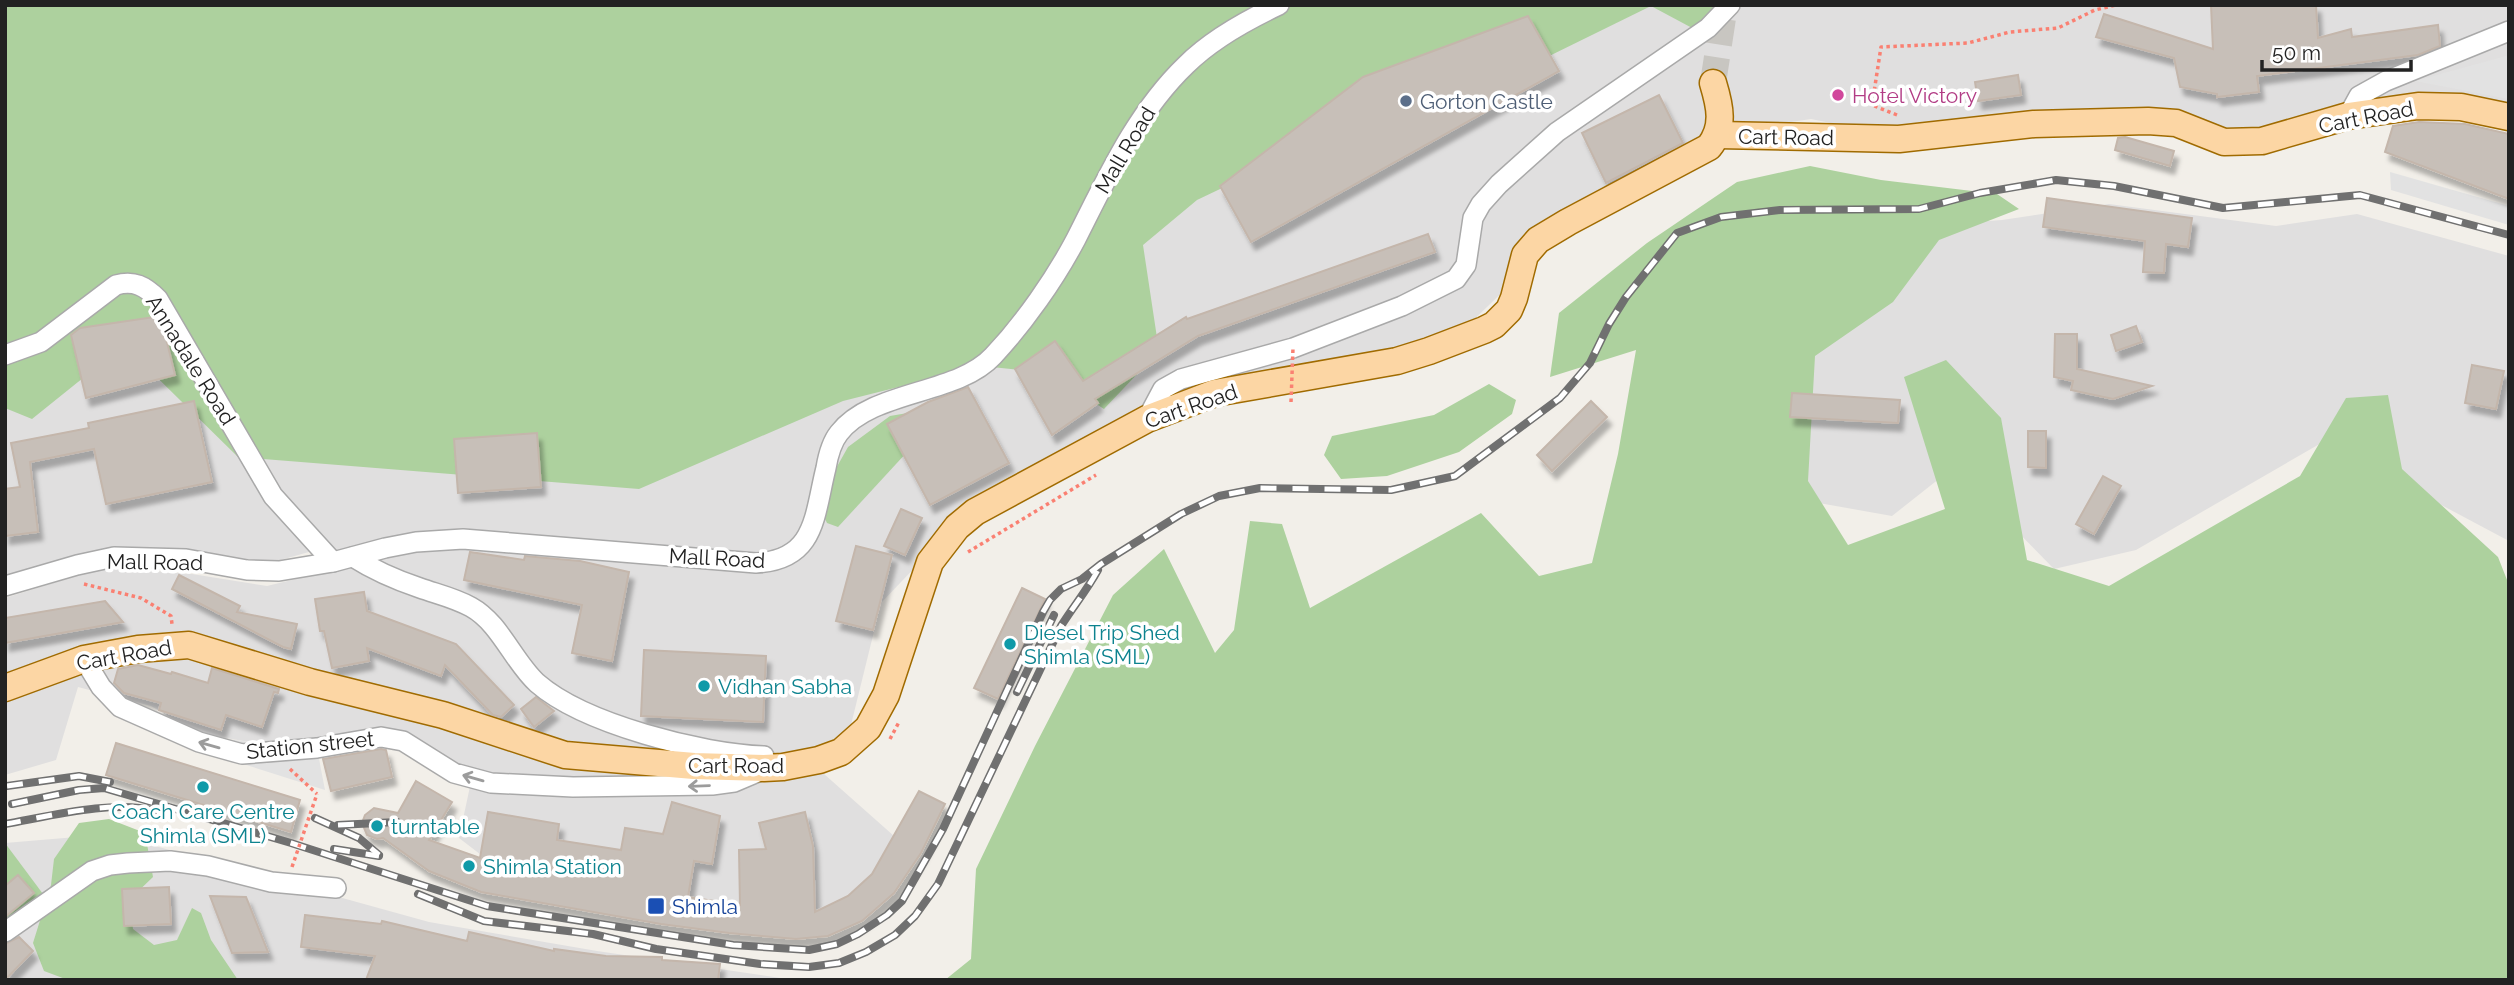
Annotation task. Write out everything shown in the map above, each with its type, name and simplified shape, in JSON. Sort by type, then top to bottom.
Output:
[{"type":"main road","points":[[1713,83],[1721,111],[1718,135]]},
{"type":"main road","name":"Cart Road","points":[[5,688],[84,659],[138,649],[189,645],[310,682],[443,715],[565,755],[694,766],[764,768],[819,760],[841,752],[859,737],[875,717],[886,695],[925,574],[934,555],[957,527],[975,512],[1147,419],[1224,390],[1397,361],[1494,325],[1509,310],[1525,255],[1538,240],[1705,151],[1718,135],[1899,139],[2034,124],[2148,121],[2176,123],[2224,142],[2262,141],[2348,116],[2418,106],[2462,107],[2509,117]]},
{"type":"street","name":"Mall Road","points":[[5,586],[114,557],[186,559],[266,571],[292,570],[416,542],[463,539],[756,563],[774,562],[791,555],[802,545],[812,525],[829,453],[838,434],[860,413],[970,373],[992,358],[1029,312],[1074,242],[1118,158],[1143,116],[1162,91],[1186,64],[1212,43],[1279,5]]},
{"type":"street","points":[[1147,419],[1158,395],[1168,385],[1193,375],[1293,348],[1402,306],[1456,279],[1466,265],[1473,218],[1481,204],[1499,184],[1557,132],[1708,28],[1730,5]]},
{"type":"street","points":[[2348,116],[2359,96],[2386,81],[2509,31]]},
{"type":"street","name":"Annadale Road","points":[[5,355],[41,342],[116,285],[127,282],[149,290],[158,299],[273,496],[343,560]]},
{"type":"street","points":[[343,560],[471,607],[485,619],[524,670],[539,684],[552,695],[590,714],[649,734],[710,750],[791,757],[841,752]]},
{"type":"street","name":"Station street","points":[[84,659],[112,700],[132,713],[199,742],[242,754],[317,748],[362,738],[393,738],[414,746],[454,773],[491,783],[573,788],[712,785],[734,782],[764,768]]},
{"type":"street","points":[[5,932],[92,871],[119,864],[170,861],[208,866],[271,881],[336,888]]},
{"type":"path","points":[[1908,118],[1872,105],[1881,47],[1968,43],[2010,32],[2058,28],[2095,10],[2116,5]]},
{"type":"path","points":[[1279,402],[1291,402],[1293,348]]},
{"type":"path","points":[[963,555],[1100,473]]},
{"type":"path","points":[[82,584],[141,598],[171,616],[173,635]]},
{"type":"path","points":[[883,745],[890,739],[901,717]]},
{"type":"path","points":[[279,752],[291,771],[317,794],[292,867]]},
{"type":"shaded area","points":[[1506,5],[2509,5],[2509,109],[2256,134],[2107,128],[1915,140],[1811,119],[1752,128],[1548,248],[1457,336],[1233,380],[942,539],[881,603],[848,737],[806,758],[894,836],[872,874],[848,896],[821,909],[731,904],[489,861],[459,838],[472,777],[380,733],[255,743],[197,733],[151,706],[78,687],[56,760],[5,775],[5,598],[105,567],[192,574],[267,586],[345,567],[330,546],[270,563],[210,553],[98,554],[5,581],[5,204]]},
{"type":"shaded area","points":[[2506,56],[2509,58],[2509,99],[2415,81]]},
{"type":"shaded area","points":[[2390,172],[2509,206],[2509,225],[2391,190]]},
{"type":"shaded area","points":[[2109,204],[2276,226],[2357,214],[2509,256],[2509,541],[2323,442],[2136,550],[2054,569],[1954,467],[1892,516],[1763,493],[1812,234],[2002,220]]},
{"type":"shaded area","points":[[201,735],[255,743],[315,738],[325,790],[196,749]]},
{"type":"shaded area","points":[[112,834],[429,922],[597,951],[794,980],[5,980],[5,843]]},
{"type":"green space","points":[[5,5],[1715,5],[1694,29],[1651,6],[1535,63],[1333,135],[1197,200],[1143,245],[1159,351],[1104,409],[1049,373],[982,366],[843,401],[639,489],[238,457],[124,345],[32,419],[5,408]]},
{"type":"green space","points":[[1810,166],[1881,180],[1997,194],[2019,209],[1939,240],[1893,302],[1815,356],[1808,481],[1848,545],[1945,509],[1904,377],[1946,360],[2001,418],[2027,560],[2109,586],[2300,476],[2346,398],[2388,395],[2402,469],[2498,557],[2509,585],[2509,980],[945,980],[971,959],[976,869],[1035,746],[1113,595],[1164,549],[1215,653],[1234,630],[1250,521],[1282,524],[1310,608],[1481,513],[1539,576],[1592,563],[1618,454],[1636,350],[1550,377],[1559,313],[1647,243],[1737,182]]},
{"type":"green space","points":[[1489,384],[1516,400],[1512,414],[1459,452],[1387,476],[1341,479],[1324,455],[1332,436],[1434,415]]},
{"type":"green space","points":[[937,408],[908,451],[838,527],[827,523],[817,502],[848,447],[890,416]]},
{"type":"green space","points":[[109,819],[145,833],[153,877],[129,900],[133,929],[154,945],[177,940],[192,908],[201,913],[211,940],[238,980],[68,980],[44,971],[33,943],[51,885],[54,859],[79,823]]},
{"type":"green space","points":[[5,843],[43,894],[5,925]]},
{"type":"building","points":[[2211,5],[2316,5],[2318,38],[2351,29],[2352,37],[2438,25],[2440,46],[2418,55],[2257,76],[2259,92],[2217,97],[2217,94],[2180,87],[2174,58],[2096,37],[2104,14],[2213,49]]},
{"type":"building","points":[[1528,16],[1559,71],[1251,242],[1220,186],[1363,77]]},
{"type":"building","points":[[2018,75],[2021,95],[1978,101],[1975,82]]},
{"type":"building","points":[[1659,95],[1683,143],[1606,183],[1582,133]]},
{"type":"building","points":[[2419,122],[2465,124],[2509,134],[2509,199],[2385,152],[2393,126]]},
{"type":"building","points":[[2125,137],[2174,151],[2170,166],[2115,150],[2118,138]]},
{"type":"building","points":[[2047,198],[2192,218],[2188,247],[2166,244],[2164,273],[2143,272],[2145,241],[2043,227]]},
{"type":"building","points":[[1428,234],[1435,252],[1198,336],[1095,399],[1098,403],[1052,435],[1015,369],[1055,341],[1083,381],[1186,317],[1187,319]]},
{"type":"building","points":[[154,317],[165,334],[175,375],[86,398],[71,335],[80,328]]},
{"type":"building","points":[[2136,326],[2142,342],[2116,351],[2111,335]]},
{"type":"building","points":[[2055,334],[2077,334],[2077,369],[2152,386],[2113,399],[2071,390],[2073,381],[2054,377]]},
{"type":"building","points":[[2472,365],[2504,371],[2496,409],[2465,403]]},
{"type":"building","points":[[968,387],[1009,463],[930,505],[887,424],[928,402]]},
{"type":"building","points":[[1792,393],[1900,400],[1898,423],[1790,417]]},
{"type":"building","points":[[194,401],[212,482],[106,504],[94,449],[30,462],[38,532],[5,536],[5,489],[20,487],[11,443],[89,428],[88,423]]},
{"type":"building","points":[[1591,401],[1607,417],[1552,471],[1537,455]]},
{"type":"building","points":[[2028,431],[2046,431],[2046,468],[2028,467]]},
{"type":"building","points":[[537,433],[541,487],[458,493],[454,439]]},
{"type":"building","points":[[2103,476],[2121,486],[2094,534],[2076,524]]},
{"type":"building","points":[[901,509],[922,518],[905,555],[884,546]]},
{"type":"building","points":[[856,546],[892,555],[873,630],[836,621]]},
{"type":"building","points":[[470,552],[524,560],[525,556],[580,561],[629,572],[612,661],[572,653],[582,605],[464,580]]},
{"type":"building","points":[[179,575],[240,606],[237,612],[297,624],[291,649],[172,589]]},
{"type":"building","name":"Diesel Trip Shed Shimla (SML)","points":[[1022,588],[1045,599],[998,699],[974,688]]},
{"type":"building","points":[[364,592],[367,611],[456,644],[514,705],[501,717],[493,715],[445,665],[441,676],[367,648],[369,661],[332,668],[324,631],[320,631],[315,599]]},
{"type":"building","points":[[105,601],[123,622],[5,643],[5,618]]},
{"type":"building","name":"Vidhan Sabha","points":[[644,650],[766,656],[763,722],[641,716]]},
{"type":"building","points":[[138,665],[208,683],[212,668],[279,689],[278,693],[274,692],[262,727],[226,715],[221,730],[159,710],[161,703],[124,693],[114,683],[118,669]]},
{"type":"building","points":[[536,697],[554,711],[534,727],[521,709]]},
{"type":"building","name":"Coach Care Centre Shimla (SML)","points":[[116,743],[300,800],[291,832],[106,775]]},
{"type":"building","points":[[386,750],[392,777],[331,791],[323,759]]},
{"type":"building","points":[[416,781],[452,802],[429,840],[480,858],[488,812],[559,824],[557,840],[621,850],[625,828],[663,834],[672,802],[720,816],[712,864],[694,861],[688,897],[740,905],[739,850],[766,849],[759,823],[805,812],[813,846],[815,912],[848,896],[872,874],[919,791],[945,804],[921,853],[894,893],[862,921],[828,936],[796,939],[661,924],[481,892],[429,871],[383,838],[367,835],[362,823],[365,815],[374,808],[398,813]]},
{"type":"building","points":[[18,875],[34,893],[5,917],[5,886]]},
{"type":"building","points":[[169,887],[171,924],[124,926],[122,889]]},
{"type":"building","points":[[210,896],[246,897],[268,952],[232,953]]},
{"type":"building","points":[[305,915],[381,924],[382,921],[467,941],[469,932],[554,951],[606,956],[662,957],[662,960],[720,964],[718,980],[366,980],[375,956],[301,947]]},
{"type":"building","points":[[19,937],[33,951],[5,980],[5,944]]},
{"type":"tunnel","points":[[1713,83],[1725,5]]},
{"type":"railway","points":[[12,804],[79,790],[104,788],[291,843],[487,906],[733,945],[809,950],[837,944],[887,915],[902,901],[943,829],[1043,612],[1061,589],[1082,579],[1101,564],[1181,514],[1219,496],[1260,488],[1391,490],[1455,476],[1560,398],[1590,363],[1626,297],[1677,233],[1721,217],[1780,210],[1919,209],[1980,193],[2056,180],[2114,186],[2223,208],[2360,195],[2509,235]]},
{"type":"railway","points":[[418,894],[484,921],[593,934],[656,949],[760,964],[809,967],[839,963],[866,952],[895,935],[915,916],[938,884],[1061,626],[1098,570]]},
{"type":"railway","points":[[1017,692],[1054,615]]},
{"type":"railway","points":[[7,786],[79,776],[110,782]]},
{"type":"railway","points":[[5,824],[101,808],[154,811]]},
{"type":"railway","points":[[315,818],[359,838],[379,855]]},
{"type":"railway","points":[[338,825],[397,822]]},
{"type":"railway","points":[[334,849],[379,856]]},
{"type":"place","name":"Hotel Victory","points":[[1838,95]]},
{"type":"place","name":"Gorton Castle","points":[[1406,101]]},
{"type":"place","name":"Diesel Trip Shed Shimla (SML)","points":[[1010,644]]},
{"type":"place","name":"Vidhan Sabha","points":[[704,686]]},
{"type":"place","name":"Coach Care Centre Shimla (SML)","points":[[203,787]]},
{"type":"place","name":"turntable","points":[[377,826]]},
{"type":"place","name":"Shimla Station","points":[[469,866]]},
{"type":"place","name":"Shimla","points":[[656,906]]}]
